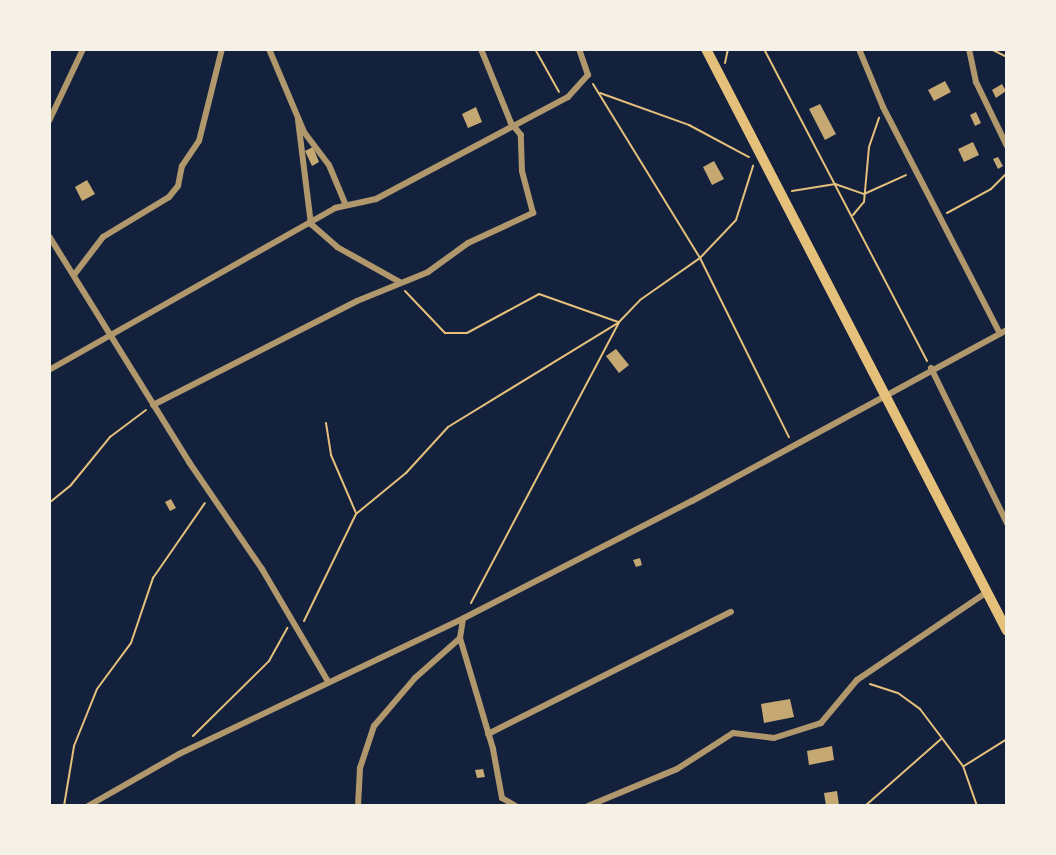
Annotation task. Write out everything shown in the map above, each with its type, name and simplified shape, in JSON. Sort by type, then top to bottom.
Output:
[{"type":"main road","points":[[706,49],[1007,631]]},
{"type":"street","points":[[49,121],[83,49]]},
{"type":"street","points":[[269,49],[298,120],[329,165],[345,203]]},
{"type":"street","points":[[153,405],[400,282],[428,272],[467,243],[533,213],[522,171],[522,140],[511,123],[481,49]]},
{"type":"street","points":[[49,370],[345,203],[376,199],[397,189],[511,123],[561,100],[579,88],[588,75],[579,49]]},
{"type":"street","points":[[88,806],[179,754],[222,737],[327,680],[464,618],[793,444],[885,392],[1003,332],[883,107],[859,49]]},
{"type":"street","points":[[969,49],[976,82],[1007,146]]},
{"type":"street","points":[[74,275],[103,237],[169,197],[178,186],[182,166],[199,141],[223,50]]},
{"type":"street","points":[[298,120],[311,223],[337,247],[400,282]]},
{"type":"street","points":[[49,236],[153,405],[290,616],[327,680]]},
{"type":"street","points":[[931,368],[1007,523]]},
{"type":"street","points":[[588,806],[677,769],[733,733],[774,738],[821,723],[857,680],[987,592]]},
{"type":"street","points":[[488,734],[731,612]]},
{"type":"street","points":[[464,618],[460,638],[488,734],[503,802],[516,806]]},
{"type":"street","points":[[358,806],[360,768],[374,726],[415,678],[460,638]]},
{"type":"path","points":[[535,49],[561,100]]},
{"type":"path","points":[[764,49],[931,368]]},
{"type":"path","points":[[991,49],[1007,57]]},
{"type":"path","points":[[588,75],[700,258],[793,444]]},
{"type":"path","points":[[299,632],[356,514],[406,473],[448,427],[619,322],[640,300],[700,258],[736,220],[755,159],[689,125],[599,93]]},
{"type":"path","points":[[852,216],[864,202],[869,147],[883,107]]},
{"type":"path","points":[[781,194],[835,184],[864,194],[917,170]]},
{"type":"path","points":[[942,216],[991,189],[1007,173]]},
{"type":"path","points":[[400,282],[409,298],[445,332],[467,333],[539,294],[619,322]]},
{"type":"path","points":[[464,618],[619,322]]},
{"type":"path","points":[[49,503],[71,485],[110,437],[153,405]]},
{"type":"path","points":[[326,423],[331,455],[356,514]]},
{"type":"path","points":[[64,806],[74,746],[97,689],[131,643],[153,578],[211,494]]},
{"type":"path","points":[[184,744],[269,661],[290,616]]},
{"type":"path","points":[[857,680],[898,693],[920,709],[963,766],[977,806]]},
{"type":"path","points":[[864,806],[942,738]]},
{"type":"path","points":[[963,766],[1007,738]]},
{"type":"building","points":[[945,81],[951,92],[934,101],[928,90]]},
{"type":"building","points":[[1002,84],[1006,91],[996,98],[992,90]]},
{"type":"building","points":[[820,104],[836,134],[825,140],[809,109]]},
{"type":"building","points":[[476,107],[482,122],[468,128],[462,114]]},
{"type":"building","points":[[976,112],[981,123],[975,126],[970,115]]},
{"type":"building","points":[[973,142],[979,155],[964,162],[958,149]]},
{"type":"building","points":[[313,147],[319,162],[312,166],[305,151]]},
{"type":"building","points":[[998,157],[1003,166],[998,169],[993,159]]},
{"type":"building","points":[[714,161],[724,179],[712,185],[703,167]]},
{"type":"building","points":[[87,180],[95,194],[82,201],[75,187]]},
{"type":"building","points":[[616,349],[629,365],[619,373],[606,356]]},
{"type":"building","points":[[171,499],[176,508],[170,511],[165,502]]},
{"type":"building","points":[[640,558],[642,565],[636,567],[633,560]]},
{"type":"building","points":[[790,699],[794,717],[764,723],[761,704]]},
{"type":"building","points":[[832,746],[834,760],[809,765],[807,751]]},
{"type":"building","points":[[483,769],[485,777],[477,778],[475,770]]},
{"type":"building","points":[[837,791],[839,805],[826,806],[824,793]]}]
